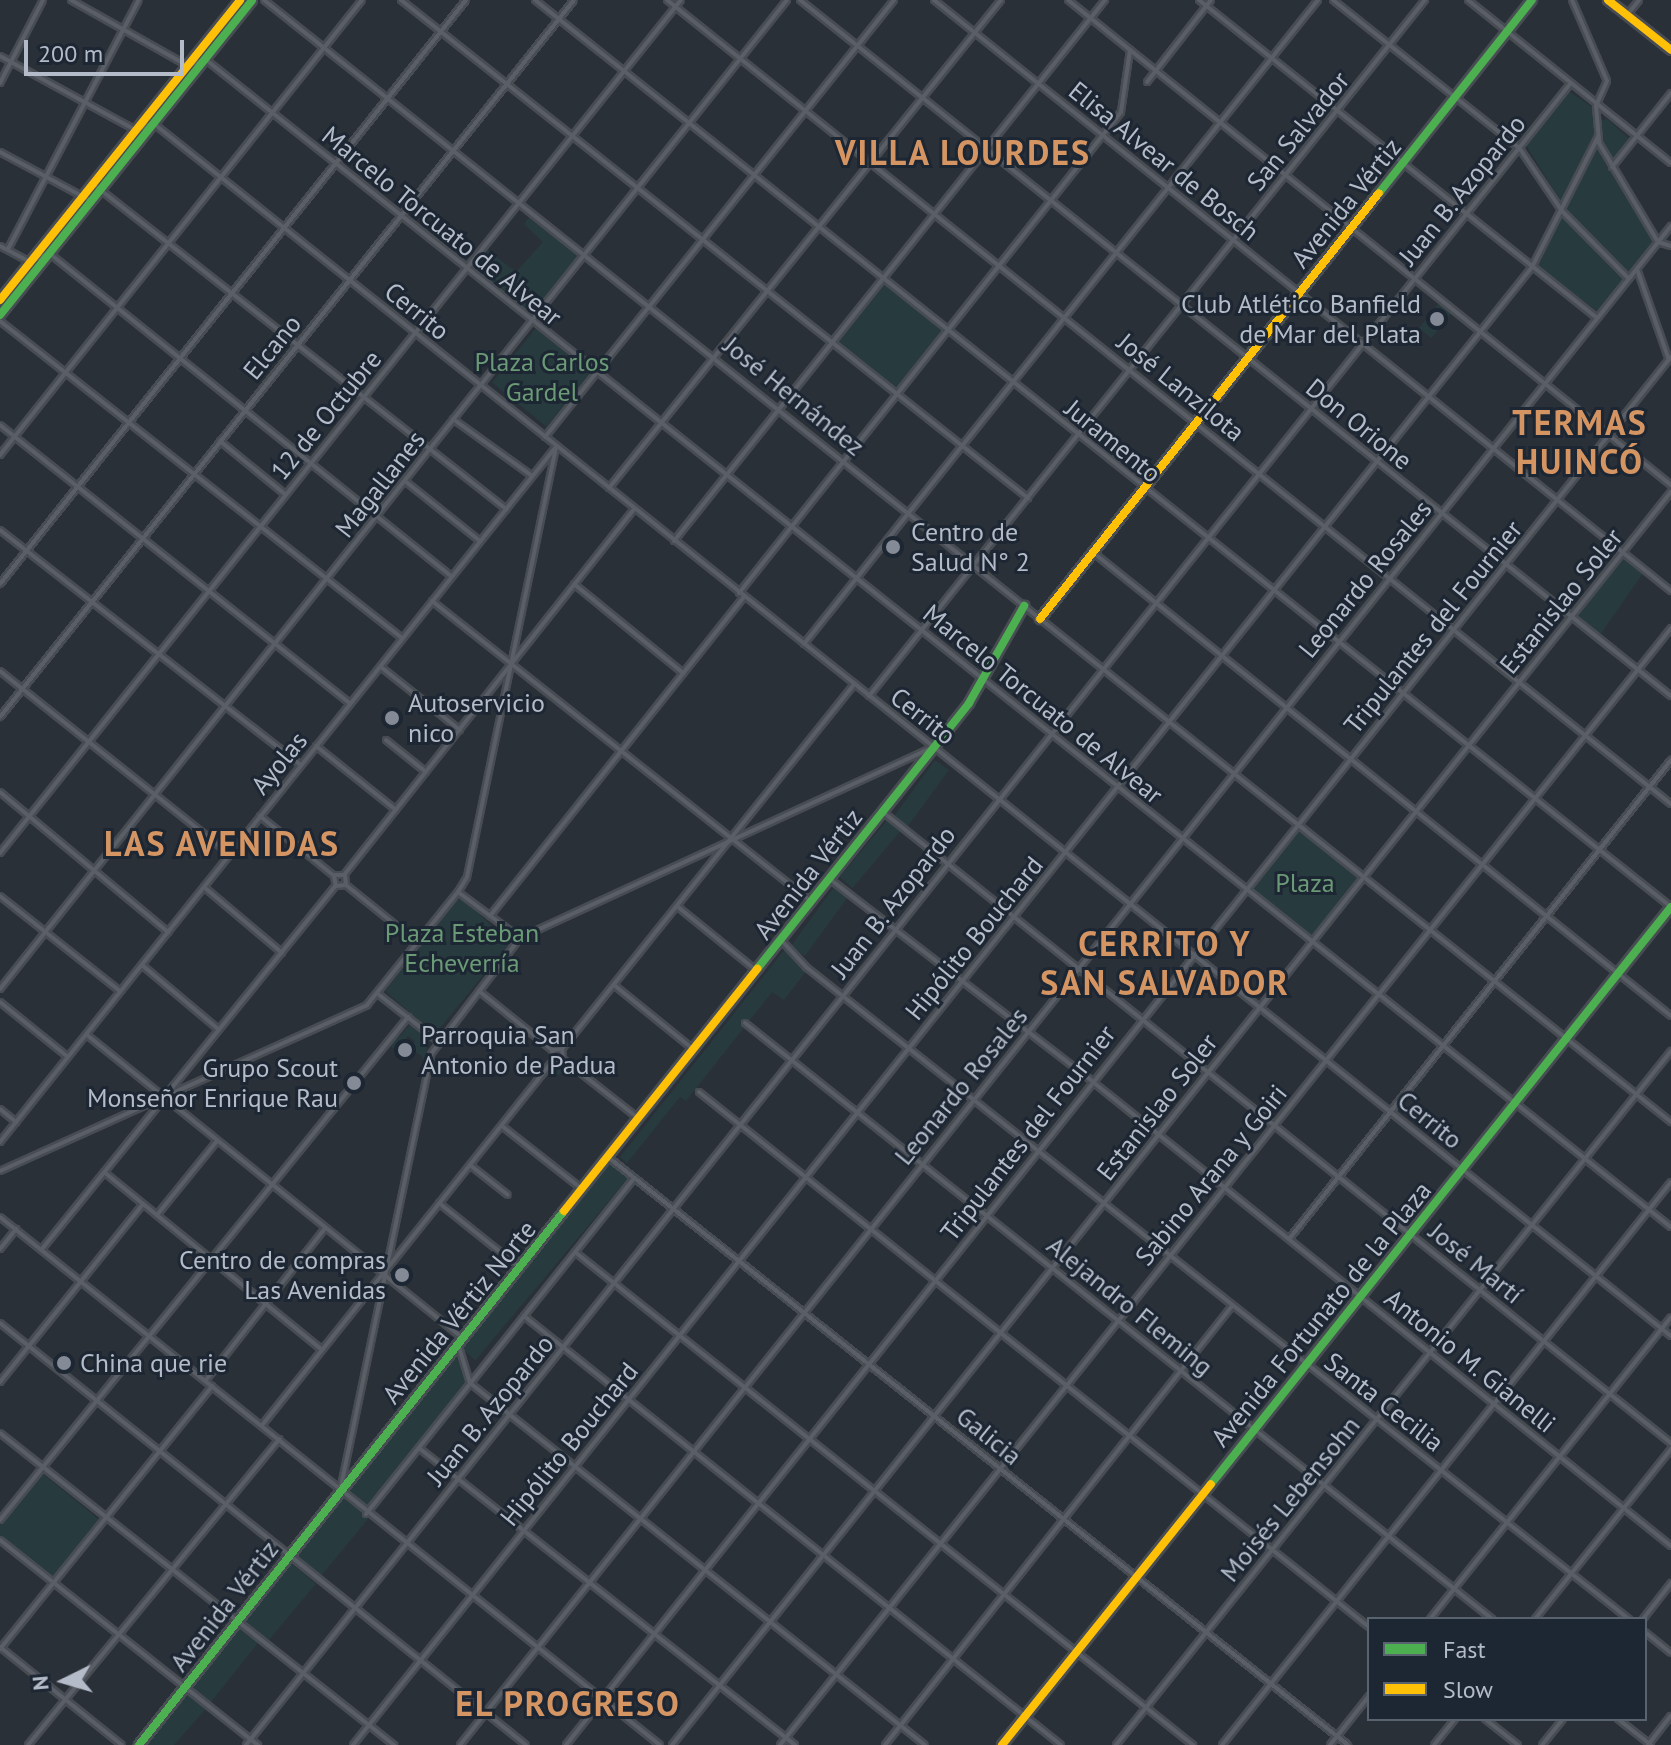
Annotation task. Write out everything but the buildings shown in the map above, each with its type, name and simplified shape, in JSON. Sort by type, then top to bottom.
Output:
[{"type":"street","points":[[0,83],[43,0]]},
{"type":"street","points":[[71,0],[188,66]]},
{"type":"street","points":[[7,250],[139,0]]},
{"type":"street","points":[[240,0],[136,130],[0,318],[402,638]]},
{"type":"street","points":[[97,186],[153,123],[252,0]]},
{"type":"street","name":"José Hernández","points":[[264,0],[325,45],[1364,876]]},
{"type":"street","points":[[0,455],[362,0]]},
{"type":"street","points":[[401,0],[1028,498]]},
{"type":"street","points":[[0,584],[466,0]]},
{"type":"street","name":"Juramento","points":[[535,0],[819,225],[1143,489],[1671,907]]},
{"type":"street","name":"Elcano","points":[[0,717],[574,0]]},
{"type":"street","name":"José Lanzilota","points":[[667,0],[1671,804]]},
{"type":"street","name":"12 de Octubre","points":[[0,853],[681,0]]},
{"type":"street","name":"Magallanes","points":[[0,989],[787,0]]},
{"type":"street","name":"Don Orione","points":[[800,0],[1671,696]]},
{"type":"street","points":[[545,437],[894,0]]},
{"type":"street","name":"Elisa Alvear de Bosch","points":[[934,0],[1671,591]]},
{"type":"street","points":[[609,488],[765,289],[1001,0]]},
{"type":"street","points":[[1068,0],[1671,485]]},
{"type":"street","points":[[674,541],[1105,0]]},
{"type":"street","points":[[1199,0],[1597,318]]},
{"type":"street","points":[[1147,82],[1211,0]]},
{"type":"street","points":[[804,644],[1318,0]]},
{"type":"street","points":[[1333,0],[1520,149],[1562,211],[1629,279]]},
{"type":"street","name":"San Salvador","points":[[869,696],[1425,0]]},
{"type":"street","points":[[1468,0],[1596,106],[1671,163]]},
{"type":"street","name":"Avenida Vértiz","points":[[1040,619],[1095,554],[1143,489],[1532,0]]},
{"type":"street","points":[[1572,0],[1607,81],[1596,106],[1598,137],[1612,167],[1658,242],[1671,246]]},
{"type":"street","points":[[1608,0],[1671,50]]},
{"type":"street","points":[[1627,15],[1639,0]]},
{"type":"street","points":[[739,593],[1123,108],[1130,50]]},
{"type":"street","points":[[0,56],[136,130]]},
{"type":"street","points":[[188,66],[205,59]]},
{"type":"street","name":"Marcelo Torcuato de Alvear","points":[[205,59],[1053,734],[1310,943],[1671,1227]]},
{"type":"street","name":"Juan B. Azopardo","points":[[246,1745],[1570,84]]},
{"type":"street","points":[[1612,167],[1671,93]]},
{"type":"street","points":[[136,130],[153,123]]},
{"type":"street","name":"Cerrito","points":[[153,123],[1671,1336]]},
{"type":"street","name":"Hipólito Bouchard","points":[[353,1745],[1532,267],[1598,137]]},
{"type":"street","points":[[0,152],[87,199]]},
{"type":"street","points":[[97,186],[170,239],[506,509]]},
{"type":"street","points":[[0,300],[87,199]]},
{"type":"street","name":"Leonardo Rosales","points":[[460,1745],[1671,226]]},
{"type":"street","points":[[0,246],[30,262]]},
{"type":"street","points":[[30,262],[49,253]]},
{"type":"street","points":[[49,253],[451,576]]},
{"type":"street","points":[[1637,269],[1670,358]]},
{"type":"street","name":"Tripulantes del Fournier","points":[[566,1745],[704,1568],[988,1216],[1140,1019],[1609,438],[1670,358]]},
{"type":"street","points":[[1663,368],[1671,374]]},
{"type":"street","points":[[453,419],[532,476]]},
{"type":"street","points":[[0,425],[350,703]]},
{"type":"street","points":[[220,441],[286,495]]},
{"type":"street","points":[[0,1171],[367,1005],[458,892],[467,877],[556,446]]},
{"type":"street","name":"Ayolas","points":[[0,1142],[556,446]]},
{"type":"street","points":[[405,481],[480,541]]},
{"type":"street","name":"Estanislao Soler","points":[[672,1745],[1466,745],[1671,492]]},
{"type":"street","points":[[1666,499],[1671,503]]},
{"type":"street","points":[[260,816],[334,876],[344,875],[634,509]]},
{"type":"street","points":[[0,530],[301,765]]},
{"type":"street","points":[[1095,554],[1545,919],[1671,1016]]},
{"type":"street","points":[[574,584],[683,673]]},
{"type":"street","points":[[490,916],[744,597]]},
{"type":"street","points":[[431,601],[813,902]]},
{"type":"street","name":"Avenida Vértiz","points":[[607,1156],[934,748],[984,680],[1024,606]]},
{"type":"street","name":"Sabino Arana y Goiri","points":[[780,1745],[1671,628]]},
{"type":"street","points":[[380,666],[460,730]]},
{"type":"street","points":[[0,671],[229,854]]},
{"type":"street","points":[[638,1118],[563,1059],[562,1049],[854,684]]},
{"type":"street","points":[[386,740],[426,772]]},
{"type":"street","points":[[316,746],[396,810]]},
{"type":"street","points":[[340,1491],[431,1054],[520,938],[733,837],[934,748]]},
{"type":"street","points":[[1289,1239],[1671,760]]},
{"type":"street","points":[[0,792],[168,932]]},
{"type":"street","name":"José Martí","points":[[883,812],[1671,1443]]},
{"type":"street","points":[[344,875],[346,885],[418,943]]},
{"type":"street","points":[[42,1249],[335,886],[334,876]]},
{"type":"street","points":[[1364,876],[1671,1122]]},
{"type":"street","name":"Antonio M. Gianelli","points":[[831,880],[1093,1082],[1671,1546]]},
{"type":"street","points":[[335,886],[346,885]]},
{"type":"street","points":[[204,887],[282,953]]},
{"type":"street","points":[[458,892],[520,938]]},
{"type":"street","points":[[0,896],[120,991]]},
{"type":"street","points":[[677,907],[757,971]]},
{"type":"street","name":"Avenida Fortunato de la Plaza","points":[[1002,1745],[1671,907]]},
{"type":"street","name":"Santa Cecilia","points":[[782,941],[842,996],[1627,1617]]},
{"type":"street","points":[[142,965],[218,1029]]},
{"type":"street","points":[[614,985],[695,1050]]},
{"type":"street","points":[[479,991],[552,1050],[562,1049]]},
{"type":"street","points":[[378,994],[438,1041]]},
{"type":"street","points":[[0,1002],[68,1057]]},
{"type":"street","points":[[0,1520],[149,1336],[214,1262],[408,1017]]},
{"type":"street","name":"Alejandro Fleming","points":[[745,1023],[1489,1617]]},
{"type":"street","points":[[86,1034],[384,1274],[462,1344],[470,1383],[925,1745]]},
{"type":"street","points":[[552,1050],[553,1061]]},
{"type":"street","name":"Moisés Lebensohn","points":[[1116,1745],[1671,1051]]},
{"type":"street","points":[[263,1424],[553,1061],[563,1059]]},
{"type":"street","points":[[699,1092],[1367,1625]]},
{"type":"street","points":[[0,1109],[16,1122]]},
{"type":"street","points":[[501,1126],[582,1189]]},
{"type":"street","points":[[157,1215],[217,1141]]},
{"type":"street","name":"Galicia","points":[[607,1156],[1348,1745]]},
{"type":"street","name":"Avenida Vértiz Norte","points":[[340,1491],[462,1344],[607,1156]]},
{"type":"street","points":[[470,1165],[508,1195]]},
{"type":"street","points":[[104,1172],[322,1350]]},
{"type":"street","points":[[366,1514],[634,1178]]},
{"type":"street","points":[[1222,1745],[1671,1182]]},
{"type":"street","points":[[439,1203],[520,1268]]},
{"type":"street","points":[[0,1382],[143,1204]]},
{"type":"street","points":[[0,1217],[263,1424],[366,1514],[660,1745]]},
{"type":"street","points":[[206,1380],[325,1227]]},
{"type":"street","points":[[0,1249],[16,1229]]},
{"type":"street","points":[[575,1252],[1193,1745]]},
{"type":"street","points":[[885,1745],[1232,1306]]},
{"type":"street","points":[[524,1316],[1061,1745]]},
{"type":"street","points":[[1432,1617],[1671,1317]]},
{"type":"street","points":[[0,1323],[526,1745]]},
{"type":"street","points":[[122,1745],[0,1648],[55,1584],[212,1386]]},
{"type":"street","points":[[0,1433],[394,1745]]},
{"type":"street","points":[[28,1745],[279,1439]]},
{"type":"street","points":[[419,1448],[525,1528],[795,1745]]},
{"type":"street","points":[[1537,1617],[1671,1449]]},
{"type":"street","name":"Avenida Vértiz","points":[[139,1745],[340,1491]]},
{"type":"street","points":[[0,1540],[258,1745]]},
{"type":"street","points":[[1645,1617],[1671,1583]]},
{"type":"street","points":[[1647,1634],[1671,1653]]},
{"type":"street","points":[[1330,1745],[1367,1698]]},
{"type":"street","points":[[1620,1721],[1649,1745],[1671,1716]]},
{"type":"street","points":[[1434,1745],[1453,1721]]},
{"type":"street","points":[[1488,1721],[1518,1745]]},
{"type":"street","points":[[1542,1745],[1561,1721]]},
{"type":"green space","points":[[1568,91],[1594,108],[1601,156],[1653,242],[1598,312],[1537,265],[1566,210],[1526,145]]},
{"type":"green space","points":[[1607,119],[1630,139],[1613,160],[1601,135],[1601,121]]},
{"type":"green space","points":[[529,217],[579,256],[532,316],[471,268],[486,249],[516,272],[543,242],[524,224]]},
{"type":"green space","points":[[882,278],[947,330],[895,394],[830,342]]},
{"type":"green space","name":"Club Atlético Banfield de Mar del Plata","points":[[1441,300],[1454,310],[1431,338],[1419,328]]},
{"type":"green space","name":"Plaza Carlos Gardel","points":[[536,328],[590,372],[546,426],[492,382]]},
{"type":"green space","points":[[1623,553],[1646,569],[1599,636],[1576,620]]},
{"type":"green space","points":[[935,760],[949,770],[908,827],[894,817]]},
{"type":"green space","points":[[889,818],[902,829],[853,888],[840,877]]},
{"type":"green space","name":"Plaza","points":[[1298,825],[1363,876],[1312,942],[1247,890]]},
{"type":"green space","points":[[834,887],[848,897],[805,956],[791,946]]},
{"type":"green space","name":"Plaza Esteban Echeverría","points":[[456,900],[464,900],[510,943],[435,1034],[385,991]]},
{"type":"green space","points":[[785,949],[807,970],[784,1000],[772,992],[686,1101],[680,1097],[627,1163],[620,1157]]},
{"type":"green space","points":[[411,1024],[428,1038],[425,1067],[422,1056],[410,1049],[415,1041],[408,1036],[397,1051],[390,1046]]},
{"type":"green space","points":[[558,1066],[567,1067],[574,1072],[545,1077]]},
{"type":"green space","points":[[610,1161],[629,1177],[476,1360],[456,1344]]},
{"type":"green space","points":[[456,1355],[467,1382],[362,1513],[368,1519],[320,1577],[294,1557]]},
{"type":"green space","points":[[43,1474],[101,1521],[55,1578],[0,1536],[0,1525]]},
{"type":"green space","points":[[290,1562],[316,1584],[266,1644],[240,1622]]},
{"type":"green space","points":[[238,1627],[258,1643],[174,1745],[144,1745]]},
{"type":"traffic: fast","points":[[0,315],[252,0]]},
{"type":"traffic: fast","points":[[1379,193],[1532,0]]},
{"type":"traffic: fast","points":[[757,969],[969,703],[1024,606]]},
{"type":"traffic: fast","points":[[1211,1484],[1671,907]]},
{"type":"traffic: fast","points":[[139,1745],[564,1211]]},
{"type":"traffic: slow","points":[[0,300],[240,0]]},
{"type":"traffic: slow","points":[[1608,0],[1671,50]]},
{"type":"traffic: slow","points":[[1040,619],[1379,193]]},
{"type":"traffic: slow","points":[[564,1211],[757,969]]},
{"type":"traffic: slow","points":[[1002,1745],[1211,1484]]},
{"type":"place","name":"Club Atlético Banfield de Mar del Plata","points":[[1437,319]]},
{"type":"place","name":"Centro de Salud N° 2","points":[[893,547]]},
{"type":"place","name":"Autoservicio nico","points":[[392,718]]},
{"type":"place","name":"Parroquia San Antonio de Padua","points":[[405,1050]]},
{"type":"place","name":"Grupo Scout Monseñor Enrique Rau","points":[[354,1083]]},
{"type":"place","name":"Centro de compras Las Avenidas","points":[[402,1275]]},
{"type":"place","name":"China que rie","points":[[64,1363]]},
{"type":"district","name":"VILLA LOURDES","points":[[963,153]]},
{"type":"district","name":"TERMAS HUINCÓ","points":[[1580,442]]},
{"type":"district","name":"LAS AVENIDAS","points":[[222,844]]},
{"type":"district","name":"CERRITO Y SAN SALVADOR","points":[[1165,962]]},
{"type":"district","name":"EL PROGRESO","points":[[568,1704]]}]
